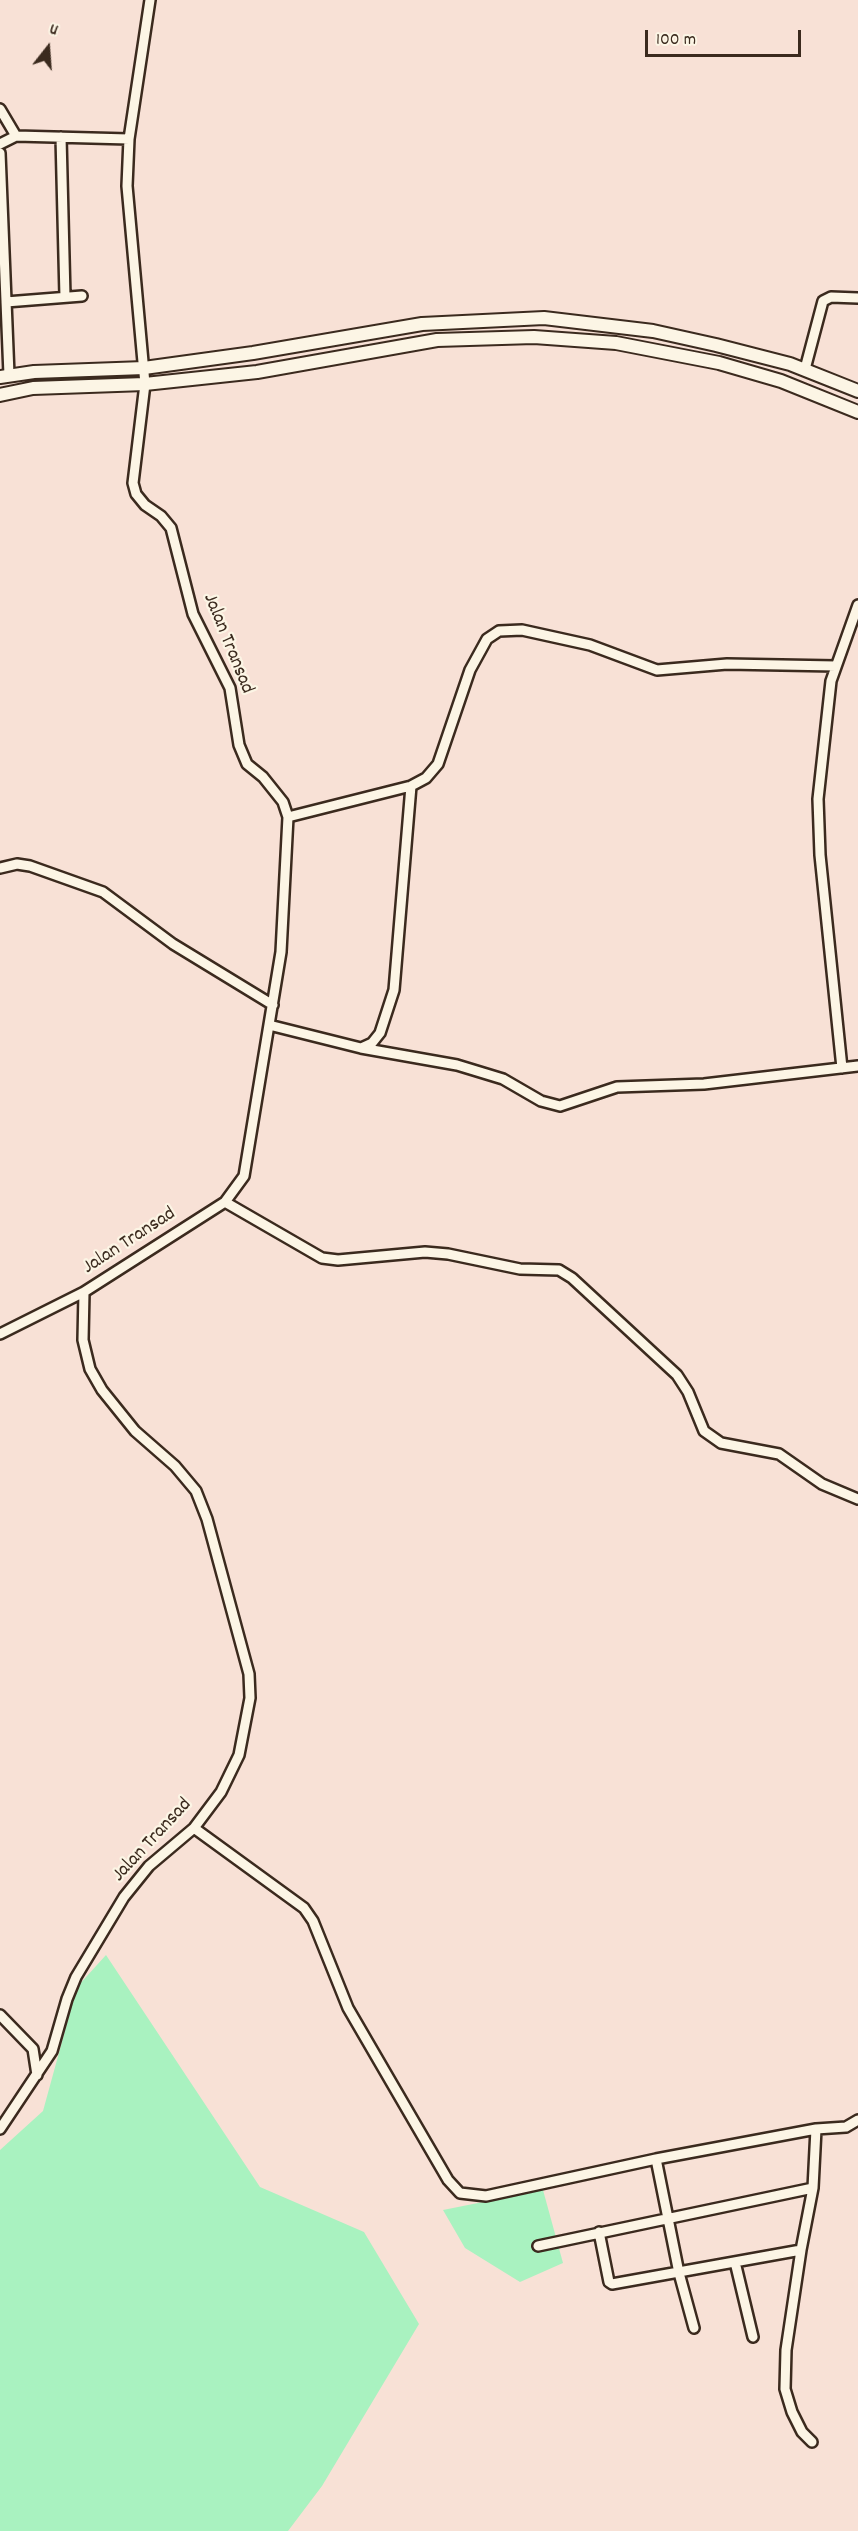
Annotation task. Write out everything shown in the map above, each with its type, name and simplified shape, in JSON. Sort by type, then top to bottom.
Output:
[{"type":"street","name":"Jalan Transad","points":[[2,2123],[52,2051],[76,1977],[124,1897],[149,1866],[194,1828],[221,1792],[239,1755],[250,1698],[249,1674],[207,1519],[196,1491],[175,1466],[135,1431],[102,1390],[90,1369],[83,1340],[84,1292],[225,1202],[244,1176],[281,952],[288,817],[283,802],[263,777],[247,764],[239,745],[230,688],[193,614],[171,528],[136,494],[134,483],[145,384],[128,186],[129,140],[150,0]]},
{"type":"street","points":[[0,109],[16,136]]},
{"type":"street","points":[[0,144],[16,136],[129,140]]},
{"type":"street","points":[[61,137],[65,297]]},
{"type":"street","points":[[0,153],[6,302],[4,376],[144,368],[254,353],[422,324],[544,318],[652,331],[716,345],[805,369],[858,391]]},
{"type":"street","points":[[6,302],[82,296]]},
{"type":"street","points":[[805,369],[823,301],[831,297],[858,298]]},
{"type":"street","points":[[0,395],[33,388],[145,384],[257,372],[437,340],[534,337],[616,342],[710,360],[781,381],[858,412]]},
{"type":"street","points":[[842,1068],[820,855],[818,799],[829,692],[858,605]]},
{"type":"street","points":[[288,817],[411,786],[426,778],[438,764],[470,670],[487,639],[499,631],[522,630],[590,645],[657,670],[727,664],[836,666]]},
{"type":"street","points":[[361,1048],[372,1043],[380,1033],[394,990],[411,786]]},
{"type":"street","points":[[0,868],[17,864],[30,866],[110,896],[173,944],[273,1005]]},
{"type":"street","points":[[269,1025],[361,1048],[457,1065],[503,1078],[541,1101],[560,1106],[617,1087],[704,1084],[858,1066]]},
{"type":"street","points":[[225,1202],[322,1258],[338,1260],[425,1252],[448,1254],[520,1269],[559,1270],[572,1278],[677,1376],[688,1392],[704,1431],[722,1443],[779,1454],[822,1484],[858,1498]]},
{"type":"street","points":[[0,1334],[84,1292]]},
{"type":"street","points":[[194,1828],[304,1908],[313,1921],[348,2008],[448,2180],[460,2193],[470,2197],[486,2196],[656,2159],[816,2129],[846,2127],[858,2120]]},
{"type":"street","points":[[0,2015],[33,2049],[37,2075]]},
{"type":"street","points":[[812,2442],[796,2423],[785,2389],[786,2338],[813,2188],[816,2129]]},
{"type":"street","points":[[656,2159],[679,2273],[694,2328]]},
{"type":"street","points":[[538,2246],[668,2216],[813,2188]]},
{"type":"street","points":[[599,2232],[611,2283],[801,2250]]},
{"type":"street","points":[[735,2262],[753,2337]]},
{"type":"green space","points":[[106,1955],[260,2187],[364,2232],[419,2324],[322,2486],[288,2531],[0,2531],[0,2150],[43,2111],[77,1987]]},
{"type":"green space","points":[[543,2190],[563,2263],[520,2282],[465,2248],[443,2210]]}]
